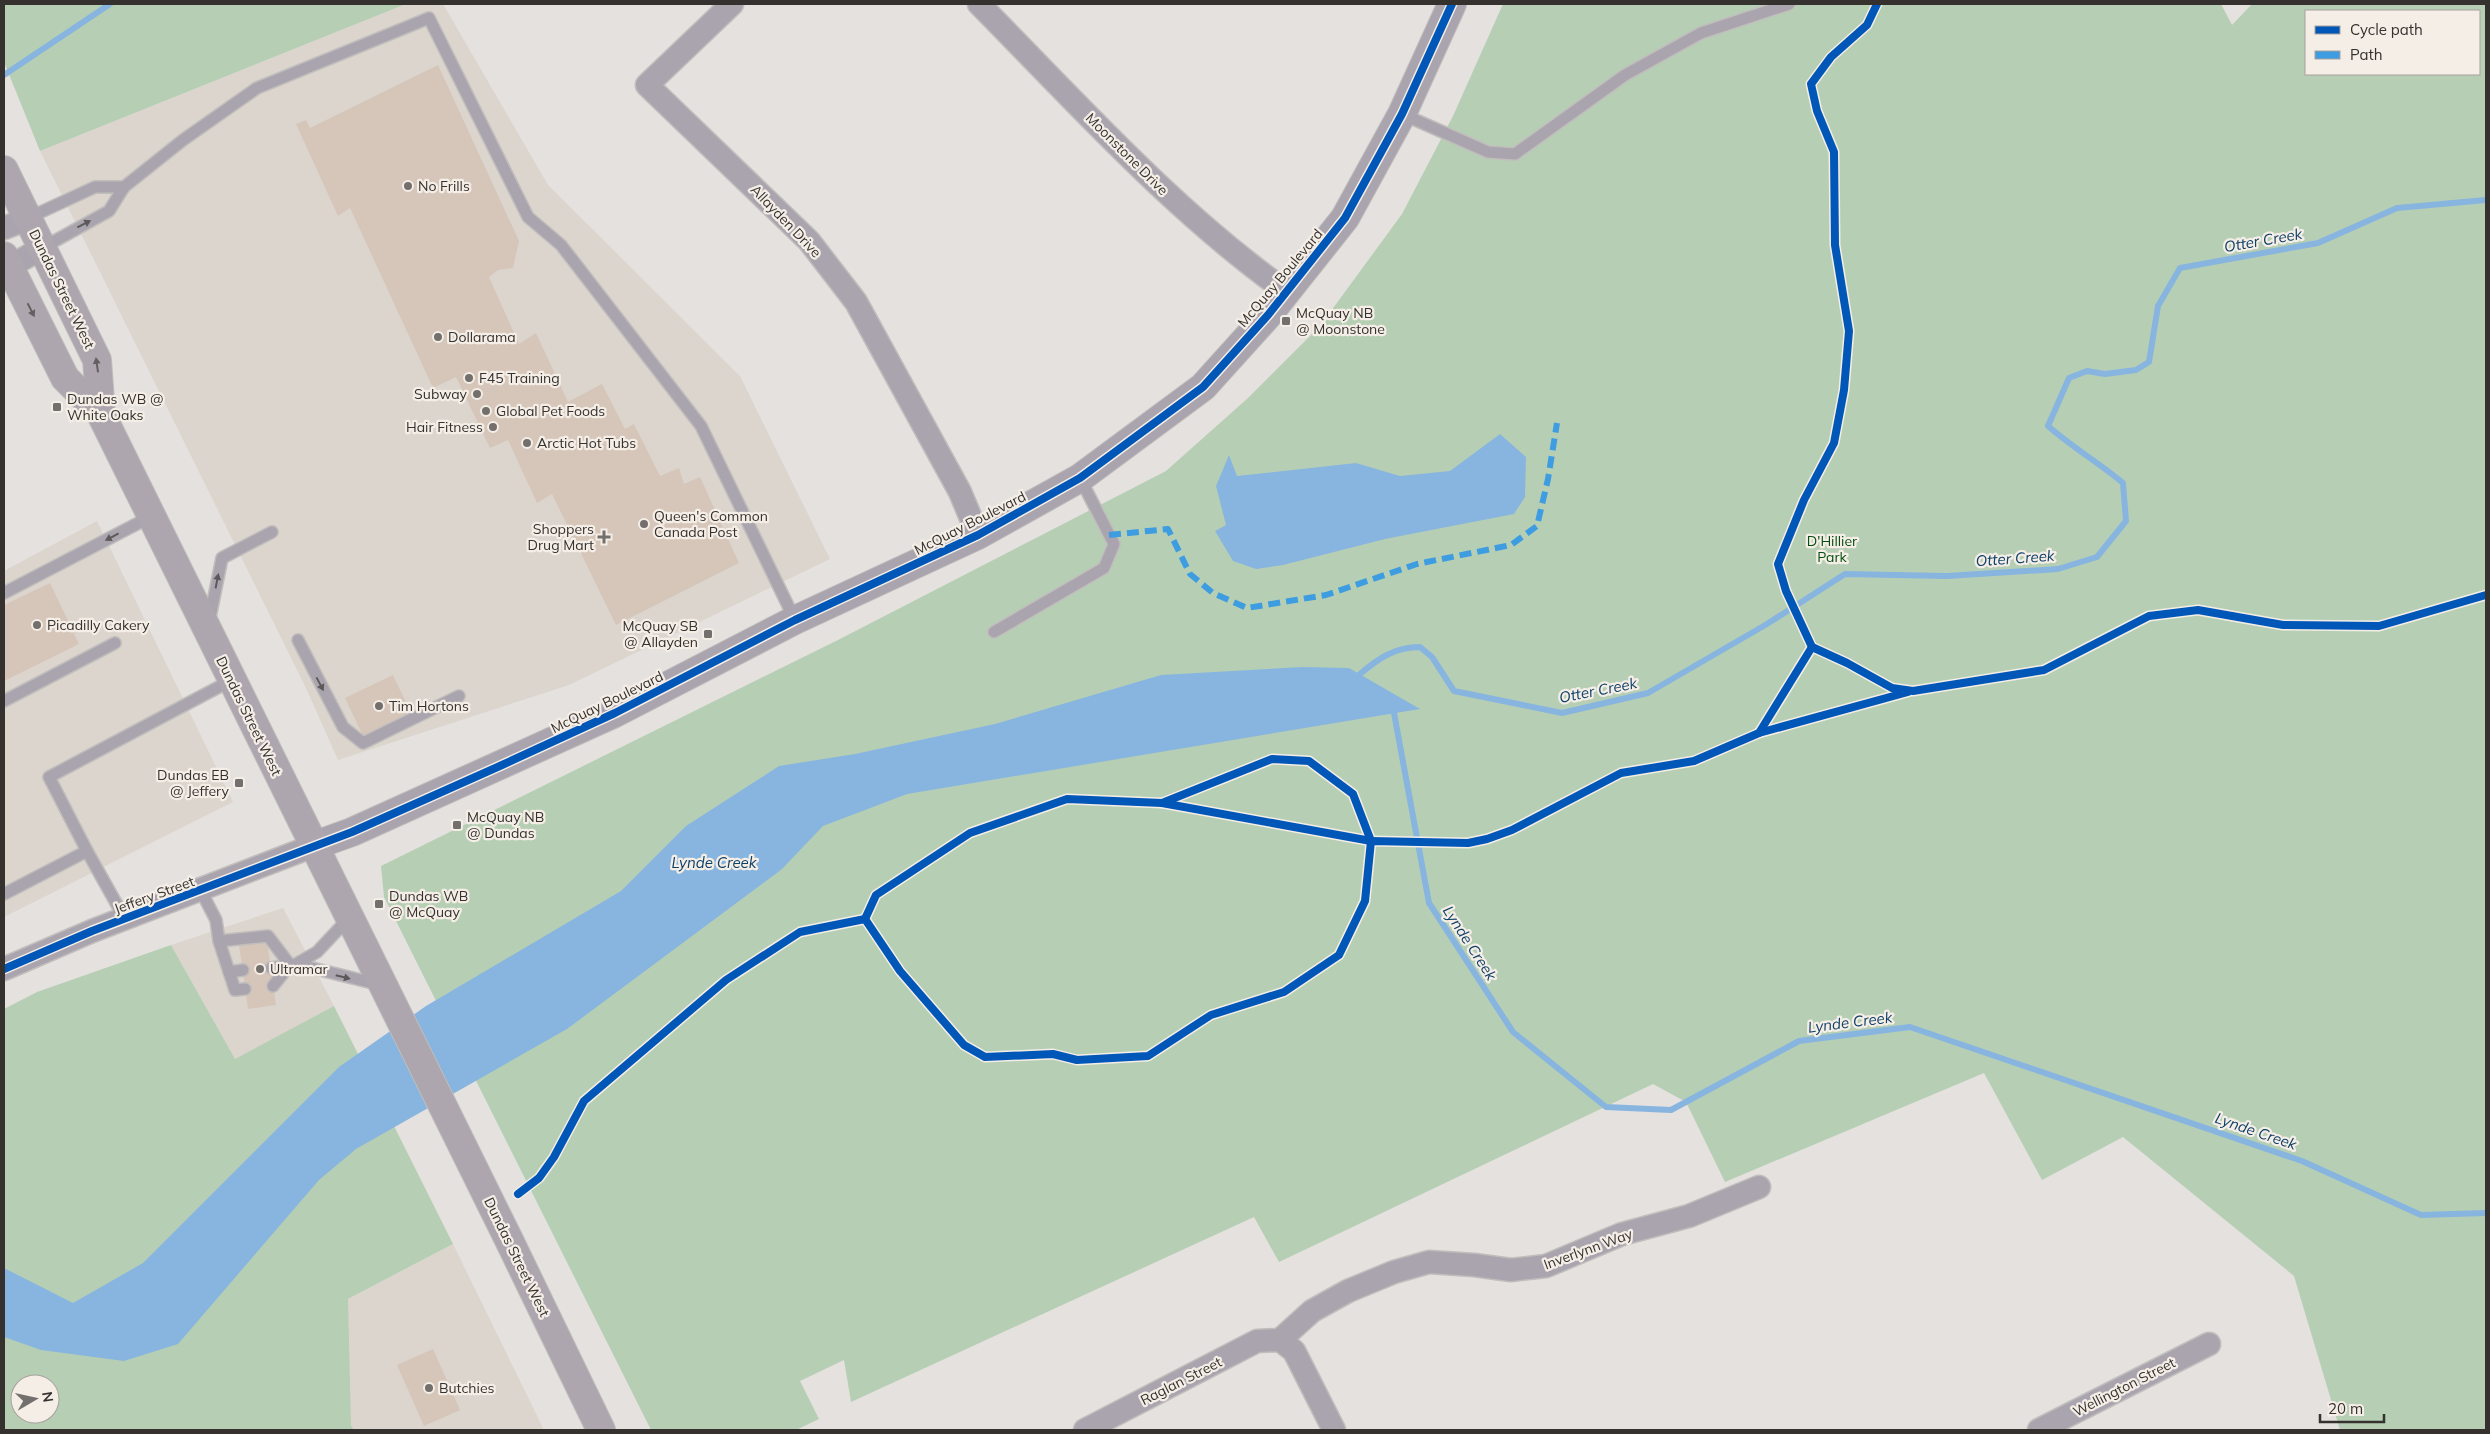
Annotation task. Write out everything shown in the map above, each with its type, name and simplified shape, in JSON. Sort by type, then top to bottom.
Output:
[{"type":"main road","name":"Dundas Street West","points":[[4,170],[16,224],[42,248],[98,360],[101,414]]},
{"type":"main road","name":"Dundas Street West","points":[[6,264],[65,378],[101,414],[432,1084],[600,1430]]},
{"type":"street","name":"Allayden Drive","points":[[732,4],[647,85],[809,241],[856,302],[960,492],[978,535]]},
{"type":"street","name":"Moonstone Drive","points":[[979,4],[1171,198],[1253,268],[1287,292]]},
{"type":"street","name":"McQuay Boulevard","points":[[313,846],[352,832],[615,713],[795,620],[978,535],[1080,478],[1203,386],[1287,292],[1345,218],[1402,114],[1452,4]]},
{"type":"street","points":[[6,264],[42,248]]},
{"type":"street","name":"Jeffery Street","points":[[4,969],[125,919],[313,846]]},
{"type":"street","name":"Inverlynn Way","points":[[1280,1340],[1312,1312],[1348,1291],[1394,1272],[1429,1262],[1511,1270],[1546,1266],[1622,1234],[1690,1216],[1759,1187]]},
{"type":"street","points":[[1280,1340],[1294,1351],[1334,1430]]},
{"type":"street","name":"Raglan Street","points":[[1085,1430],[1257,1342],[1280,1340]]},
{"type":"street","name":"Wellington Street","points":[[2039,1430],[2209,1344]]},
{"type":"lane","points":[[1402,114],[1488,152],[1515,154],[1633,70],[1701,33],[1789,4]]},
{"type":"lane","points":[[42,248],[109,211],[124,187],[183,140],[257,88],[429,18],[528,217],[561,245],[701,426],[795,620]]},
{"type":"lane","points":[[16,224],[96,187],[124,187]]},
{"type":"lane","points":[[994,632],[1104,568],[1114,544],[1080,478]]},
{"type":"lane","points":[[4,593],[152,516]]},
{"type":"lane","points":[[208,629],[222,558],[272,532]]},
{"type":"lane","points":[[298,640],[343,727],[363,743],[459,696]]},
{"type":"lane","points":[[4,701],[115,644]]},
{"type":"lane","points":[[125,919],[49,777],[232,680]]},
{"type":"lane","points":[[4,894],[87,851]]},
{"type":"lane","points":[[201,891],[216,920],[218,942],[236,990],[245,989]]},
{"type":"lane","points":[[274,986],[293,965],[317,952],[349,918]]},
{"type":"lane","points":[[218,942],[268,936],[293,965]]},
{"type":"lane","points":[[271,968],[293,965],[383,986]]},
{"type":"lane","points":[[230,972],[243,970]]},
{"type":"shaded area","points":[[406,4],[443,4],[548,185],[740,376],[830,559],[569,685],[338,760],[305,686],[40,151]]},
{"type":"shaded area","points":[[97,521],[233,802],[4,917],[4,571]]},
{"type":"shaded area","points":[[283,908],[334,1006],[235,1060],[171,945]]},
{"type":"shaded area","points":[[453,1244],[544,1430],[354,1430],[301,1324]]},
{"type":"green space","points":[[4,4],[406,4],[40,151],[4,62]]},
{"type":"green space","name":"D'Hillier Park","points":[[1503,4],[2221,4],[2232,25],[2252,4],[2486,4],[2486,1430],[2340,1430],[2294,1276],[2123,1137],[2042,1180],[1984,1073],[1725,1182],[1686,1102],[1653,1084],[1279,1262],[1254,1217],[851,1402],[844,1360],[800,1381],[819,1419],[796,1430],[651,1430],[384,897],[381,866],[838,640],[1166,471],[1248,398],[1320,326],[1402,214],[1453,116]]},
{"type":"green space","points":[[171,945],[235,1059],[334,1006],[453,1244],[348,1299],[351,1425],[354,1430],[4,1430],[4,1009],[37,992]]},
{"type":"water","points":[[1500,434],[1526,457],[1525,497],[1514,514],[1385,539],[1283,565],[1256,569],[1233,561],[1215,531],[1226,525],[1216,486],[1229,455],[1237,476],[1356,463],[1400,476],[1450,471]]},
{"type":"water","name":"Lynde Creek","points":[[1302,667],[1349,668],[1420,709],[907,794],[823,826],[782,869],[567,1029],[356,1149],[319,1180],[178,1344],[124,1361],[41,1350],[4,1337],[4,1268],[73,1303],[143,1263],[339,1067],[426,1006],[621,891],[686,826],[779,766],[855,754],[995,724],[1161,675]]},
{"type":"building","points":[[438,65],[519,241],[513,268],[498,270],[489,277],[519,344],[536,333],[568,402],[602,384],[625,429],[634,424],[660,476],[679,468],[684,484],[700,477],[739,563],[616,625],[552,494],[537,503],[508,440],[490,448],[456,377],[433,388],[350,208],[338,216],[296,124],[306,120],[310,128]]},
{"type":"building","name":"Picadilly Cakery","points":[[50,583],[79,644],[4,681],[4,605]]},
{"type":"building","name":"Tim Hortons","points":[[393,675],[412,715],[364,738],[345,698]]},
{"type":"building","points":[[267,941],[276,1005],[248,1009],[239,945]]},
{"type":"building","name":"Butchies","points":[[433,1349],[460,1410],[424,1426],[397,1365]]},
{"type":"waterway","points":[[4,75],[110,4]]},
{"type":"waterway","name":"Otter Creek","points":[[1360,674],[1388,654],[1403,649],[1420,647],[1432,657],[1454,691],[1562,713],[1648,693],[1767,624],[1845,574],[1947,576],[2058,569],[2097,557],[2126,521],[2123,483],[2048,426],[2069,378],[2087,371],[2105,374],[2136,370],[2149,362],[2158,306],[2180,268],[2318,243],[2397,208],[2486,200]]},
{"type":"waterway","name":"Lynde Creek","points":[[1394,713],[1429,903],[1513,1032],[1606,1107],[1671,1110],[1799,1041],[1910,1027],[2302,1161],[2421,1215],[2486,1213]]},
{"type":"marked path","points":[[1109,535],[1168,529],[1190,574],[1213,593],[1247,608],[1326,595],[1417,564],[1511,545],[1537,526],[1548,479],[1557,423]]},
{"type":"cycle path","points":[[4,969],[92,931],[352,832],[502,765],[615,713],[795,620],[978,535],[1080,478],[1203,387],[1268,315],[1345,218],[1402,114],[1452,4]]},
{"type":"cycle path","points":[[1877,4],[1867,25],[1831,57],[1811,84],[1817,111],[1834,152],[1835,245],[1849,331],[1844,390],[1834,443],[1804,500],[1778,564],[1786,591],[1812,647],[1847,663],[1892,688],[1913,691],[2044,670],[2149,616],[2198,610],[2283,625],[2379,626],[2486,595]]},
{"type":"cycle path","points":[[518,1194],[539,1178],[554,1157],[584,1101],[726,980],[800,932],[865,919],[900,971],[964,1045],[985,1057],[1053,1054],[1077,1060],[1148,1056],[1211,1015],[1284,992],[1339,955],[1365,901],[1371,841],[1468,843],[1487,839],[1512,830],[1621,773],[1694,761],[1759,733],[1812,647]]},
{"type":"cycle path","points":[[1759,733],[1908,692]]},
{"type":"cycle path","points":[[865,919],[876,895],[970,833],[1067,799],[1162,803],[1272,759],[1309,761],[1353,794],[1371,841]]},
{"type":"cycle path","points":[[1162,803],[1371,841]]},
{"type":"place","name":"No Frills","points":[[408,186]]},
{"type":"place","name":"McQuay NB @ Moonstone","points":[[1286,321]]},
{"type":"place","name":"Dollarama","points":[[438,337]]},
{"type":"place","name":"F45 Training","points":[[469,378]]},
{"type":"place","name":"Subway","points":[[477,394]]},
{"type":"place","name":"Dundas WB @ White Oaks","points":[[57,407]]},
{"type":"place","name":"Global Pet Foods","points":[[486,411]]},
{"type":"place","name":"Hair Fitness","points":[[493,427]]},
{"type":"place","name":"Arctic Hot Tubs","points":[[527,443]]},
{"type":"place","name":"Queen's Common Canada Post","points":[[644,524]]},
{"type":"place","name":"Shoppers Drug Mart","points":[[604,537]]},
{"type":"place","name":"Picadilly Cakery","points":[[37,625]]},
{"type":"place","name":"McQuay SB @ Allayden","points":[[708,634]]},
{"type":"place","name":"Tim Hortons","points":[[379,706]]},
{"type":"place","name":"Dundas EB @ Jeffery","points":[[239,783]]},
{"type":"place","name":"McQuay NB @ Dundas","points":[[457,825]]},
{"type":"place","name":"Dundas WB @ McQuay","points":[[379,904]]},
{"type":"place","name":"Ultramar","points":[[260,969]]},
{"type":"place","name":"Butchies","points":[[429,1388]]}]
